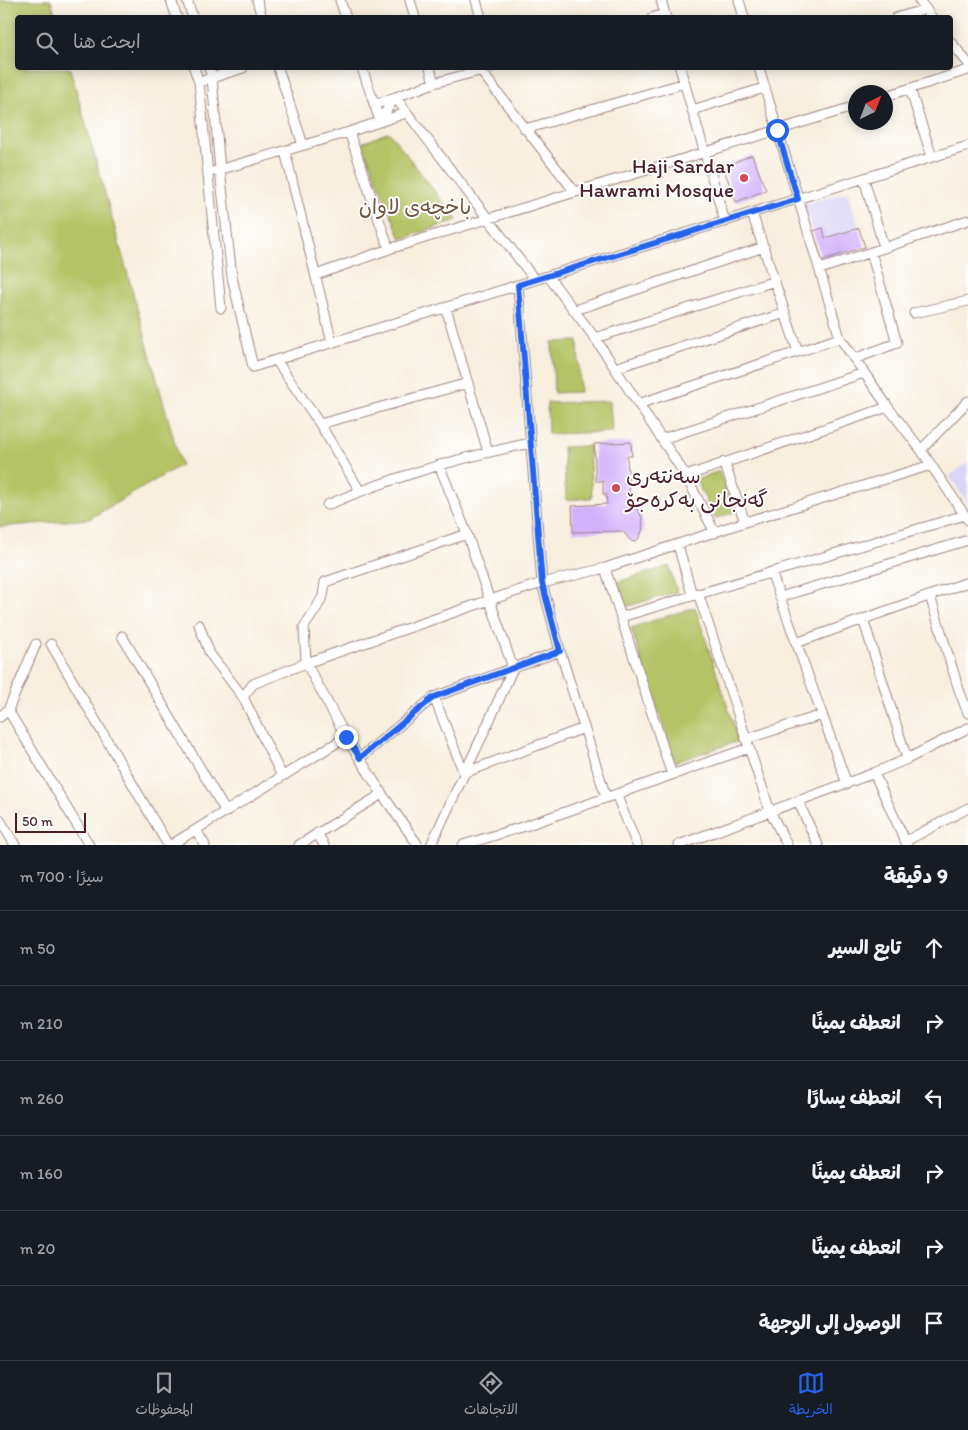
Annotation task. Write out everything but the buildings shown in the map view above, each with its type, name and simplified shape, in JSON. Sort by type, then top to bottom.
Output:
[{"type":"street","points":[[171,0],[176,15]]},
{"type":"street","points":[[188,0],[192,15]]},
{"type":"street","points":[[257,0],[261,15]]},
{"type":"street","points":[[340,0],[345,15]]},
{"type":"street","points":[[410,0],[414,15]]},
{"type":"street","points":[[476,0],[480,15]]},
{"type":"street","points":[[660,0],[665,15]]},
{"type":"street","points":[[739,0],[743,15]]},
{"type":"street","points":[[919,0],[930,15]]},
{"type":"street","points":[[906,15],[926,9]]},
{"type":"street","points":[[953,45],[968,63]]},
{"type":"street","points":[[195,70],[199,82],[221,308]]},
{"type":"street","points":[[209,70],[212,78],[232,277],[253,367],[968,146]]},
{"type":"street","points":[[199,82],[237,70]]},
{"type":"street","points":[[279,70],[303,145]]},
{"type":"street","points":[[363,70],[380,122]]},
{"type":"street","points":[[431,70],[434,83]]},
{"type":"street","points":[[374,105],[434,83],[480,70],[574,192]]},
{"type":"street","points":[[681,70],[725,222]]},
{"type":"street","points":[[621,617],[966,517],[931,464],[864,374],[840,338],[760,70]]},
{"type":"street","points":[[893,94],[968,70]]},
{"type":"street","points":[[525,129],[685,83]]},
{"type":"street","points":[[692,110],[764,88]]},
{"type":"street","points":[[910,89],[932,157]]},
{"type":"street","points":[[380,122],[395,97]]},
{"type":"street","points":[[395,97],[535,280]]},
{"type":"street","points":[[374,105],[406,112]]},
{"type":"street","points":[[316,275],[389,249],[848,108]]},
{"type":"street","points":[[207,173],[349,132],[406,112]]},
{"type":"street","points":[[349,132],[389,249]]},
{"type":"street","points":[[285,151],[332,343]]},
{"type":"street","points":[[864,179],[884,248]]},
{"type":"street","points":[[752,213],[798,352]]},
{"type":"street","points":[[820,269],[968,220]]},
{"type":"street","points":[[575,310],[764,247]]},
{"type":"street","points":[[854,359],[897,343],[871,252]]},
{"type":"street","points":[[548,276],[595,338],[662,439],[686,476],[715,533]]},
{"type":"street","points":[[595,338],[775,281]]},
{"type":"street","points":[[518,285],[542,583],[560,651],[606,797]]},
{"type":"street","points":[[914,312],[968,301]]},
{"type":"street","points":[[446,308],[488,452]]},
{"type":"street","points":[[615,368],[785,313]]},
{"type":"street","points":[[638,404],[840,338]]},
{"type":"street","points":[[276,360],[320,424],[360,491]]},
{"type":"street","points":[[662,439],[864,374]]},
{"type":"street","points":[[320,424],[468,383]]},
{"type":"street","points":[[921,450],[968,401]]},
{"type":"street","points":[[686,476],[888,407]]},
{"type":"street","points":[[327,505],[360,491],[439,465],[532,443]]},
{"type":"street","points":[[724,462],[745,522]]},
{"type":"street","points":[[243,697],[253,684],[306,663],[490,600],[542,583],[605,568],[931,464]]},
{"type":"street","points":[[431,845],[513,668],[467,534],[439,465]]},
{"type":"street","points":[[418,845],[382,794],[346,737],[306,663],[304,627],[320,602],[325,582],[467,534]]},
{"type":"street","points":[[780,597],[968,540]]},
{"type":"street","points":[[678,544],[770,811],[787,845]]},
{"type":"street","points":[[605,568],[672,775]]},
{"type":"street","points":[[771,572],[847,784]]},
{"type":"street","points":[[796,643],[968,582]]},
{"type":"street","points":[[930,596],[968,713]]},
{"type":"street","points":[[863,619],[907,759]]},
{"type":"street","points":[[199,625],[210,654],[243,697],[282,776]]},
{"type":"street","points":[[122,636],[226,812]]},
{"type":"street","points":[[0,717],[8,710],[36,644]]},
{"type":"street","points":[[50,644],[170,845],[346,737]]},
{"type":"street","points":[[360,758],[434,697],[560,651]]},
{"type":"street","points":[[434,697],[464,773]]},
{"type":"street","points":[[8,710],[89,845]]},
{"type":"street","points":[[463,845],[522,827],[672,775],[822,715]]},
{"type":"street","points":[[464,773],[584,728]]},
{"type":"street","points":[[679,845],[847,784],[907,759],[968,728]]},
{"type":"street","points":[[874,773],[907,843],[967,810]]},
{"type":"street","points":[[299,845],[382,794]]},
{"type":"street","points":[[616,794],[637,845]]},
{"type":"street","points":[[798,801],[818,845]]},
{"type":"street","points":[[0,820],[15,845]]},
{"type":"street","points":[[196,830],[205,845]]},
{"type":"street","points":[[317,833],[324,845]]},
{"type":"shaded area","points":[[848,192],[865,247],[822,260],[804,204]]},
{"type":"shaded area","points":[[968,463],[968,503],[949,476]]},
{"type":"green space","points":[[0,0],[51,0],[55,15],[15,15],[15,70],[71,70],[181,465],[89,519],[0,527]]},
{"type":"green space","name":"باخچەی لاوان","points":[[389,132],[457,220],[401,239],[362,143]]},
{"type":"green space","points":[[578,341],[580,392],[554,393],[552,342]]},
{"type":"green space","points":[[610,401],[612,432],[548,434],[547,403]]},
{"type":"green space","points":[[589,446],[592,498],[566,500],[563,447]]},
{"type":"green space","points":[[719,471],[734,512],[715,519],[696,480]]},
{"type":"green space","points":[[669,566],[677,592],[625,607],[617,582]]},
{"type":"green space","points":[[695,607],[739,741],[675,762],[631,628]]},
{"type":"place","name":"Haji Sardar Hawrami Mosque","points":[[744,178]]},
{"type":"place","name":"سەنتەری گەنجانی بەکرەجۆ","points":[[616,488]]},
{"type":"route","points":[[346,737],[360,758],[434,697],[560,651],[542,583],[518,285],[798,199],[777,130]]}]
